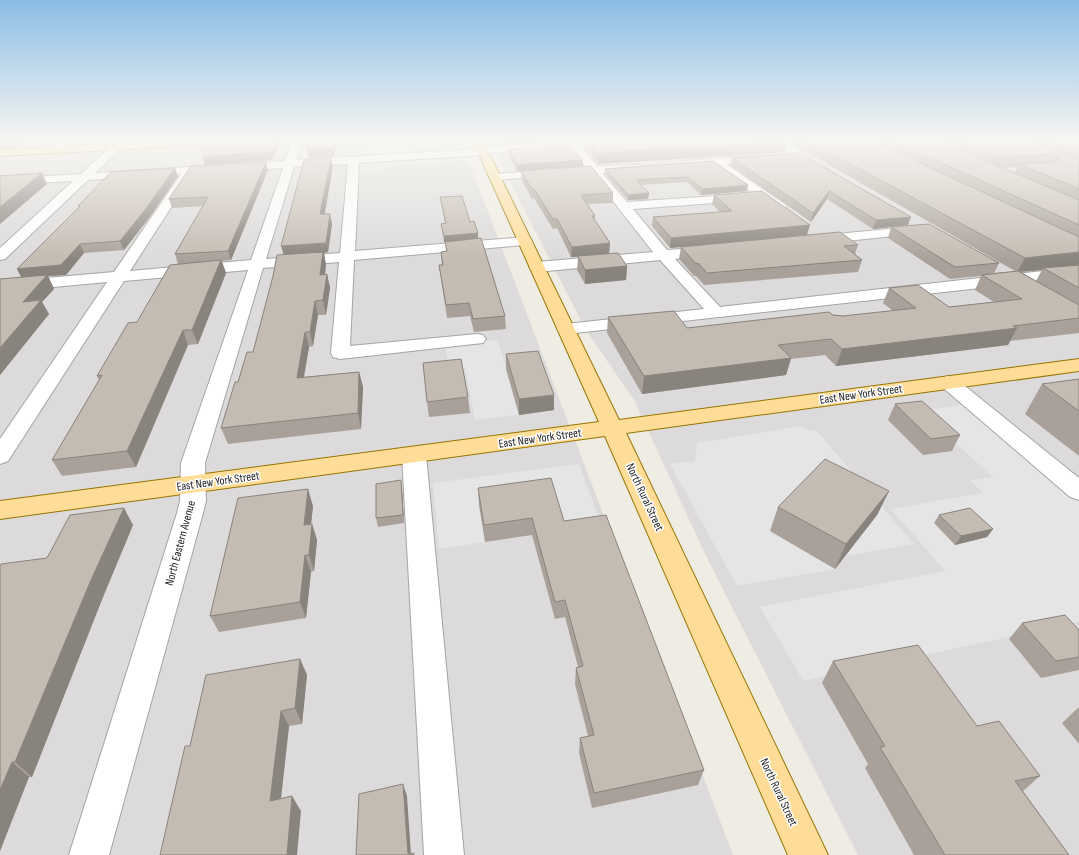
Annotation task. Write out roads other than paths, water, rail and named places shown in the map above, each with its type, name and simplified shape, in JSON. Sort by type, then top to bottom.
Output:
[{"type":"main road","name":"North Rural Street","points":[[497,181],[808,855]]},
{"type":"main road","name":"East New York Street","points":[[0,510],[1079,365]]},
{"type":"street","points":[[0,182],[16,181]]},
{"type":"street","points":[[0,256],[80,181]]},
{"type":"street","points":[[0,456],[120,277],[124,266],[165,209],[182,181]]},
{"type":"street","name":"North Eastern Avenue","points":[[89,855],[190,513],[193,501],[193,463],[284,181]]},
{"type":"street","points":[[352,181],[340,353],[477,338]]},
{"type":"street","points":[[603,181],[621,201],[623,206],[664,255],[716,312]]},
{"type":"street","points":[[743,181],[794,217]]},
{"type":"street","points":[[623,206],[763,195]]},
{"type":"street","points":[[802,242],[928,229],[908,218]]},
{"type":"street","points":[[812,230],[824,239]]},
{"type":"street","points":[[0,287],[525,242]]},
{"type":"street","points":[[537,267],[725,249]]},
{"type":"street","points":[[994,267],[1033,290]]},
{"type":"street","points":[[566,329],[1079,272]]},
{"type":"street","points":[[948,382],[1079,491]]},
{"type":"street","points":[[414,455],[444,855]]}]
